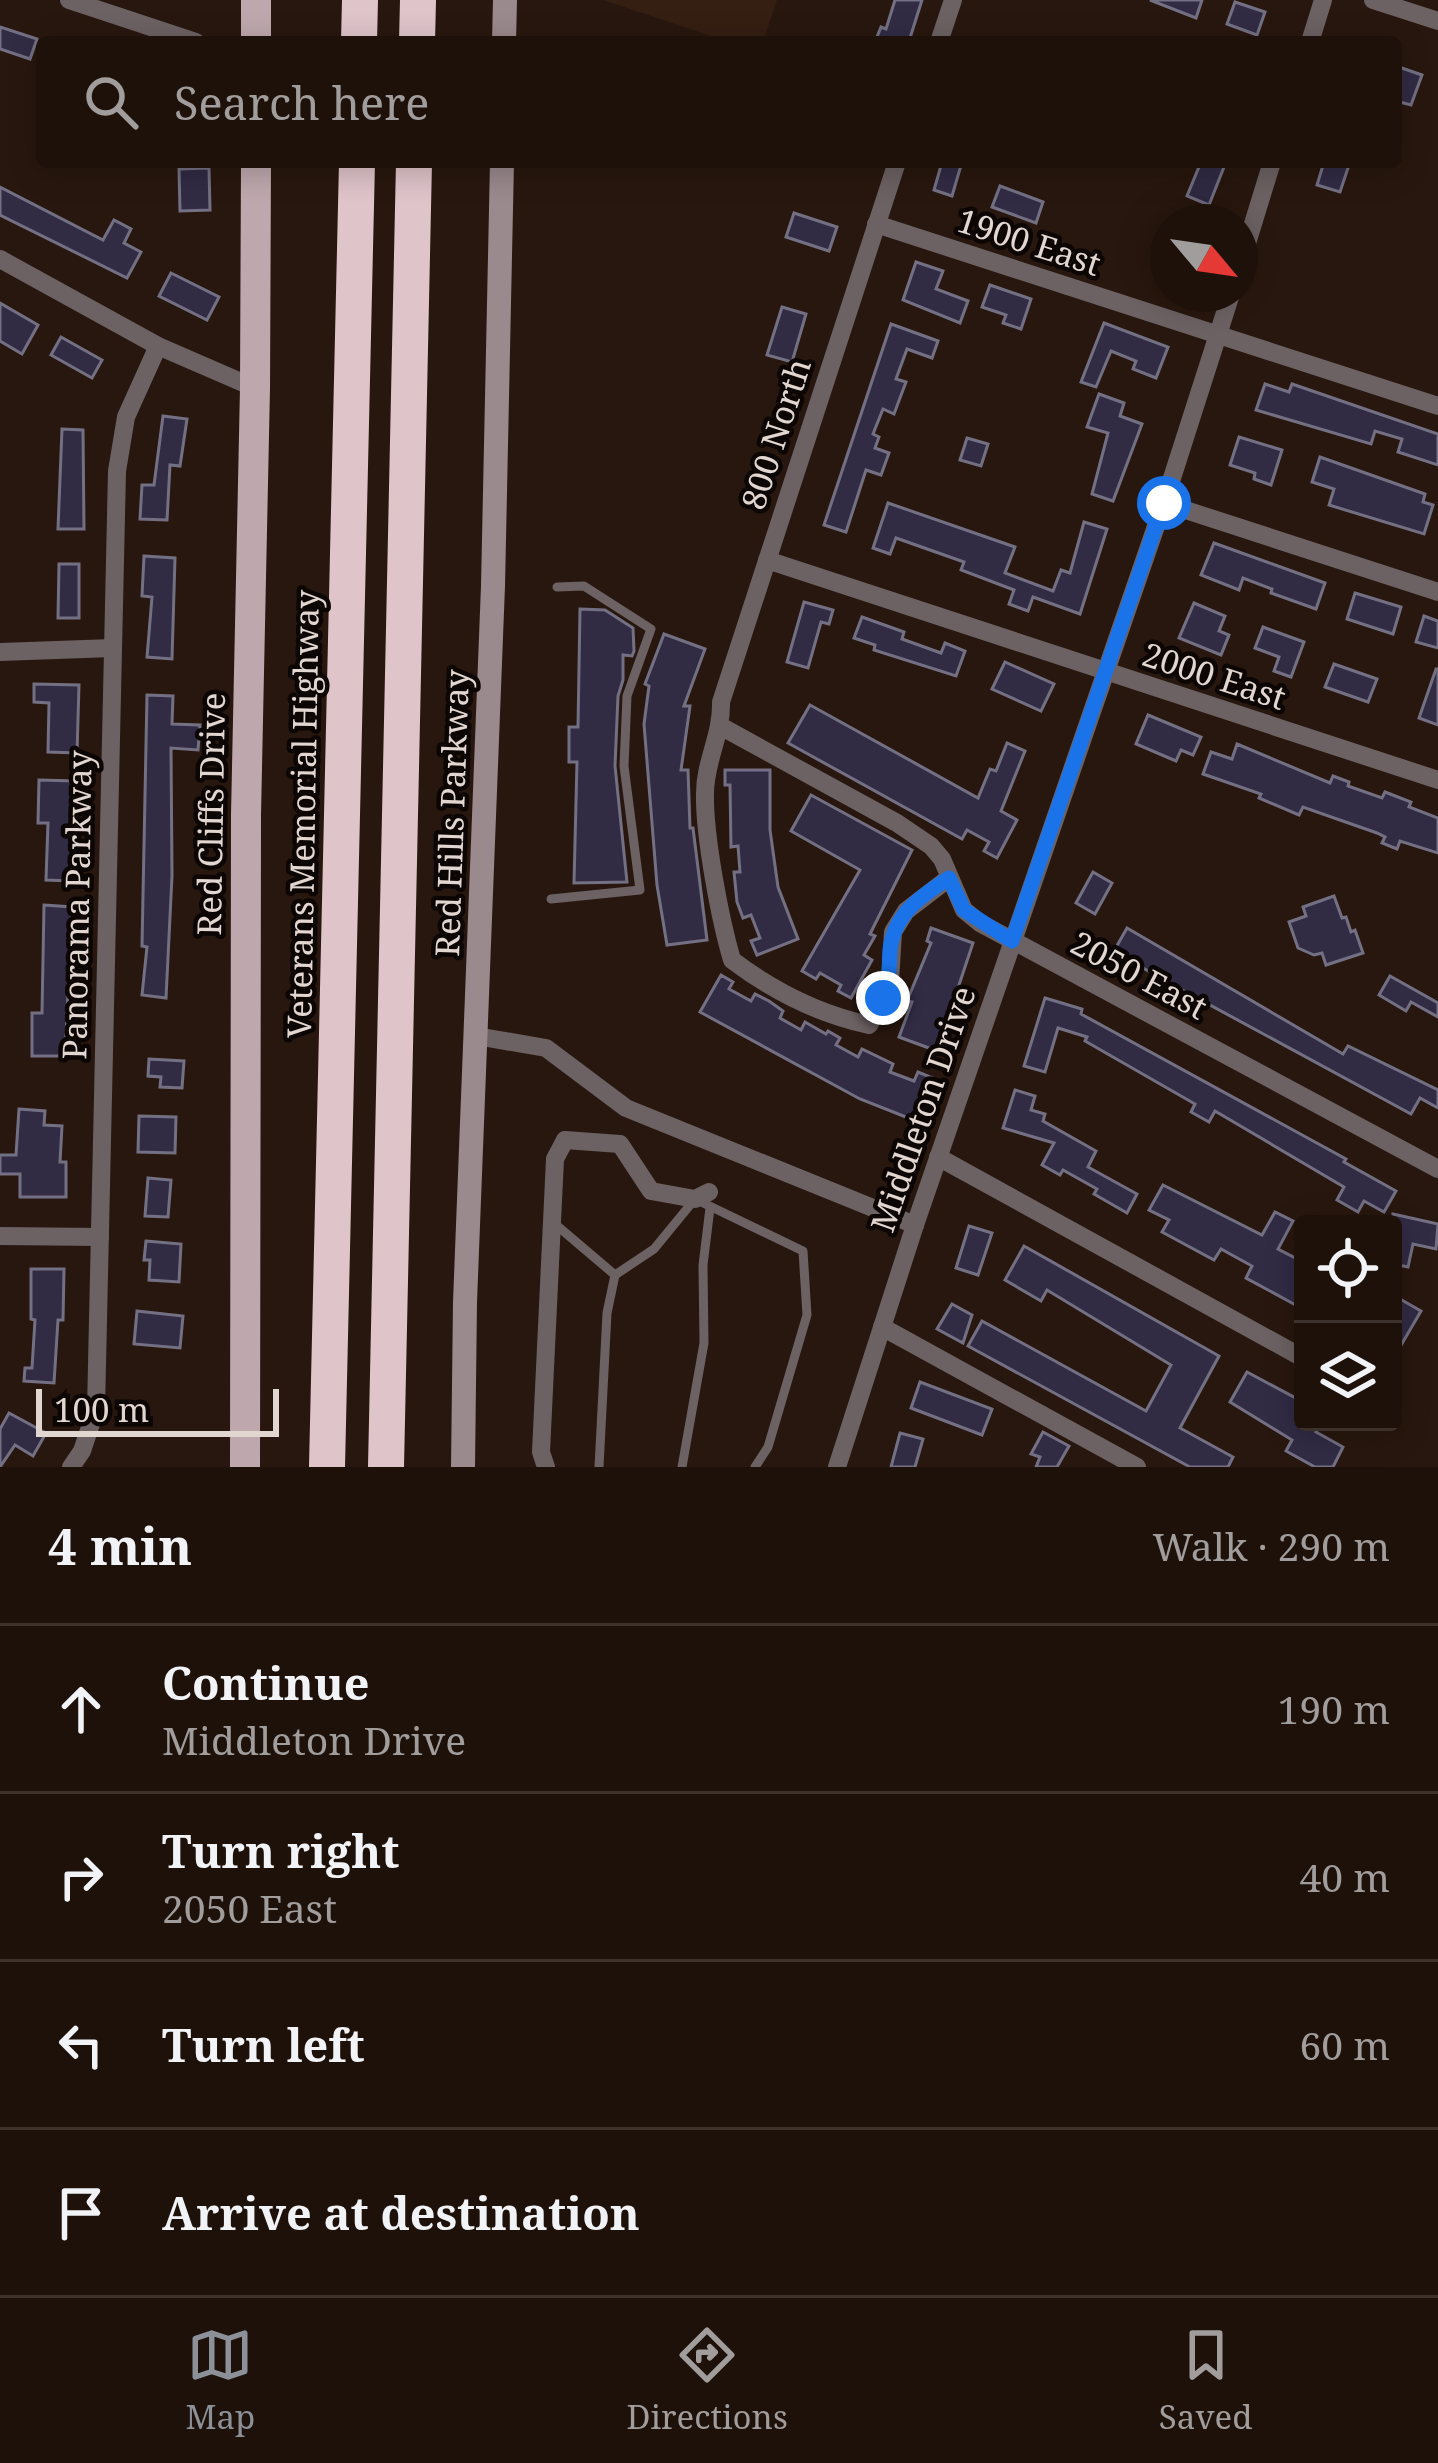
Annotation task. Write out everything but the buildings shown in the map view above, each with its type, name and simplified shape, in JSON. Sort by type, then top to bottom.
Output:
[{"type":"highway","points":[[359,36],[360,0]]},
{"type":"highway","points":[[417,36],[418,0]]},
{"type":"highway","name":"Veterans Memorial Highway","points":[[327,1467],[357,168]]},
{"type":"highway","points":[[386,1467],[414,168]]},
{"type":"main road","points":[[256,0],[256,36]]},
{"type":"main road","points":[[504,36],[505,0]]},
{"type":"main road","name":"Red Cliffs Drive","points":[[245,1467],[246,815],[256,168]]},
{"type":"main road","name":"Red Hills Parkway","points":[[463,1467],[493,586],[502,168]]},
{"type":"street","points":[[69,0],[178,36]]},
{"type":"street","points":[[940,36],[953,0]]},
{"type":"street","points":[[1312,36],[1323,0]]},
{"type":"street","points":[[1373,0],[1438,21]]},
{"type":"street","name":"800 North","points":[[895,168],[721,702],[722,727],[707,766],[705,798],[732,960],[809,1007],[869,1024],[890,982],[893,932],[906,911],[949,878]]},
{"type":"street","points":[[1258,208],[1270,168]]},
{"type":"street","name":"1900 East","points":[[876,224],[1438,406]]},
{"type":"street","points":[[0,259],[158,346],[256,388]]},
{"type":"street","name":"Middleton Drive","points":[[837,1467],[1226,312]]},
{"type":"street","name":"Panorama Parkway","points":[[71,1467],[97,1409],[117,470],[126,417],[158,346]]},
{"type":"street","points":[[1164,503],[1438,592]]},
{"type":"street","name":"2000 East","points":[[767,560],[1438,780]]},
{"type":"street","points":[[0,652],[113,648]]},
{"type":"street","name":"2050 East","points":[[722,727],[931,846],[942,859],[964,910],[1012,941],[1438,1169]]},
{"type":"street","points":[[476,1036],[545,1048],[626,1108],[915,1225]]},
{"type":"street","points":[[546,1467],[541,1452],[554,1159],[565,1141],[620,1144],[651,1191],[705,1200]]},
{"type":"street","points":[[938,1156],[1294,1353]]},
{"type":"street","points":[[0,1236],[100,1237]]},
{"type":"street","points":[[882,1327],[1138,1467]]},
{"type":"lane","points":[[551,899],[640,890],[624,766],[627,696],[651,629],[584,586],[557,587]]},
{"type":"lane","points":[[599,1467],[607,1313],[615,1275],[654,1249],[705,1200]]},
{"type":"lane","points":[[682,1467],[704,1343],[705,1200]]},
{"type":"lane","points":[[705,1200],[803,1251],[807,1315],[768,1447],[755,1467]]},
{"type":"lane","points":[[552,1222],[615,1275]]},
{"type":"shaded area","points":[[603,0],[777,0],[765,36],[711,36]]},
{"type":"route","points":[[883,998],[890,982],[893,932],[906,911],[949,878],[964,910],[1012,941],[1164,503]]}]
